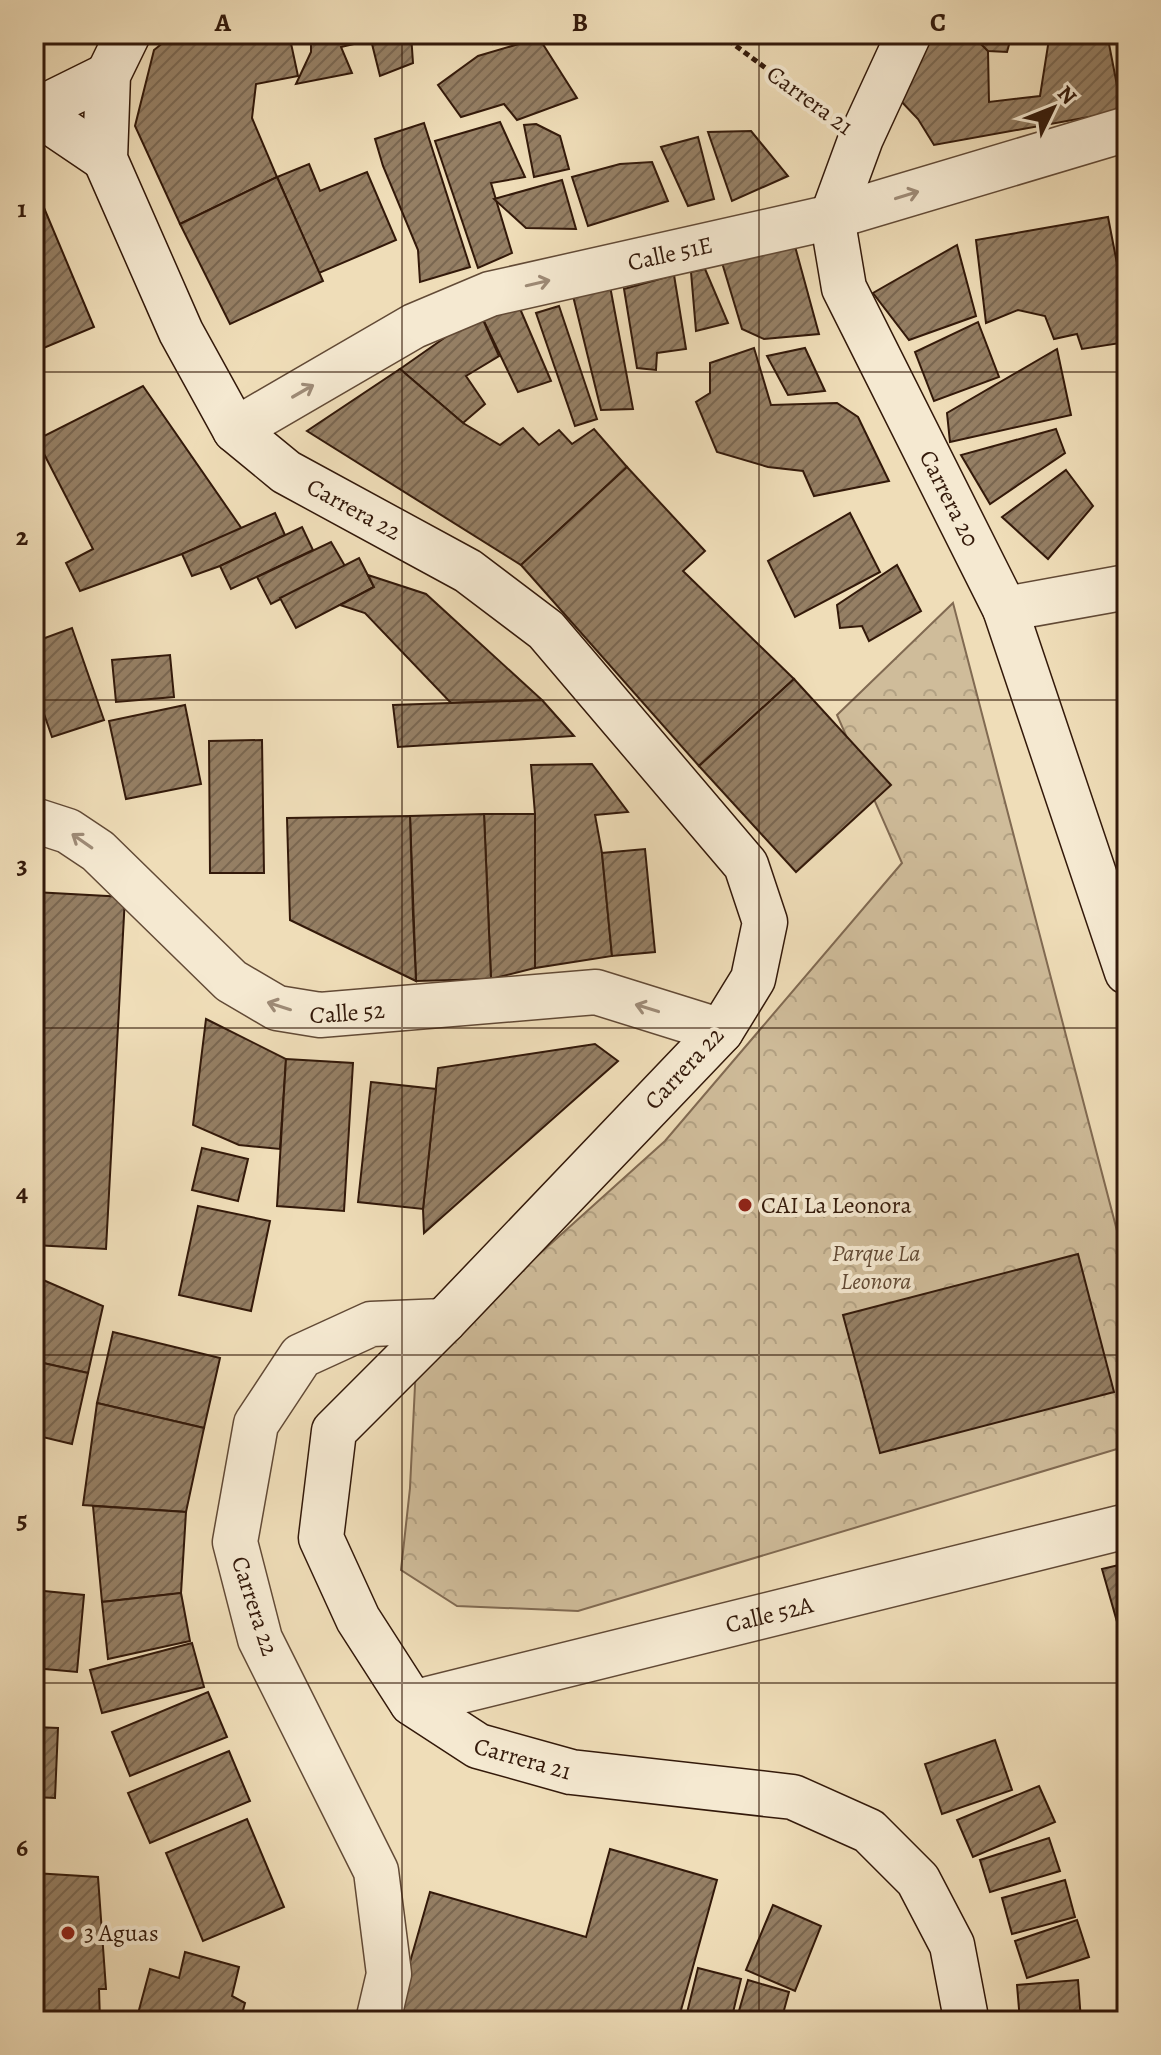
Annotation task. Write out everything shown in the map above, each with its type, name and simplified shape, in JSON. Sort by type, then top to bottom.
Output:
[{"type":"main road","points":[[105,159],[108,75],[128,34]]},
{"type":"main road","name":"Carrera 20","points":[[909,34],[861,138],[832,217],[844,288],[1005,609],[1127,972]]},
{"type":"main road","points":[[105,159],[35,111],[108,75]]},
{"type":"main road","name":"Calle 51E","points":[[235,430],[414,326],[490,294],[832,217],[1127,129]]},
{"type":"main road","name":"Carrera 22","points":[[105,159],[181,332],[235,430],[286,472],[468,571],[546,630],[746,865],[765,922],[753,979],[721,1031],[444,1321],[371,1324],[301,1356],[256,1424],[235,1542],[260,1639],[376,1871],[389,1974],[378,2021]]},
{"type":"main road","points":[[1005,609],[1127,587]]},
{"type":"main road","name":"Calle 52","points":[[34,820],[68,831],[98,851],[231,981],[277,1008],[320,1015],[596,992],[721,1031]]},
{"type":"main road","name":"Carrera 21","points":[[444,1321],[334,1431],[321,1538],[358,1619],[412,1703],[478,1746],[571,1772],[793,1797],[869,1831],[918,1880],[952,1945],[965,2013],[963,2021]]},
{"type":"main road","name":"Calle 52A","points":[[412,1703],[1127,1526]]},
{"type":"path","name":"Carrera 21","points":[[720,34],[861,138]]},
{"type":"green space","name":"Parque La Leonora","points":[[953,603],[1127,1269],[1127,1446],[578,1611],[457,1606],[401,1570],[410,1488],[416,1365],[665,1141],[902,863],[837,715]]},
{"type":"building","points":[[174,34],[289,34],[298,76],[256,84],[252,118],[277,177],[180,224],[135,126],[154,50]]},
{"type":"building","points":[[311,34],[411,34],[413,63],[380,76],[371,40],[341,47],[352,73],[296,84],[311,52]]},
{"type":"building","points":[[485,34],[518,34],[493,44]]},
{"type":"building","points":[[932,34],[971,34],[988,51],[989,102],[1040,96],[1049,39],[1109,44],[1122,111],[934,145],[918,119],[899,99]]},
{"type":"building","points":[[971,34],[1012,34],[1007,52],[988,51]]},
{"type":"building","points":[[1117,34],[1127,34],[1127,94],[1124,94]]},
{"type":"building","points":[[539,38],[577,98],[517,120],[504,104],[461,117],[438,85],[478,56]]},
{"type":"building","points":[[500,122],[525,177],[491,183],[512,253],[478,268],[435,141]]},
{"type":"building","points":[[424,123],[470,267],[420,282],[418,250],[375,139]]},
{"type":"building","points":[[536,124],[560,136],[569,169],[534,177],[524,125]]},
{"type":"building","points":[[751,131],[788,176],[732,201],[708,132]]},
{"type":"building","points":[[698,137],[714,199],[688,206],[661,147]]},
{"type":"building","points":[[652,162],[668,201],[588,226],[572,177],[620,164]]},
{"type":"building","points":[[309,164],[320,191],[367,172],[396,240],[319,273],[277,177]]},
{"type":"building","points":[[277,177],[323,281],[230,324],[180,224]]},
{"type":"building","points":[[562,180],[576,229],[526,228],[494,199]]},
{"type":"building","points":[[34,184],[94,327],[34,352]]},
{"type":"building","points":[[1127,213],[1127,250],[1120,214]]},
{"type":"building","points":[[1108,217],[1127,315],[1127,342],[1082,349],[1077,334],[1054,339],[1045,316],[1018,310],[986,323],[976,240]]},
{"type":"building","points":[[793,239],[819,334],[764,339],[742,329],[720,256]]},
{"type":"building","points":[[957,245],[976,316],[909,340],[873,293]]},
{"type":"building","points":[[705,269],[728,323],[696,331],[691,272]]},
{"type":"building","points":[[674,275],[686,349],[657,353],[656,370],[637,368],[624,289]]},
{"type":"building","points":[[610,286],[633,409],[601,410],[573,296]]},
{"type":"building","points":[[518,304],[551,381],[518,392],[480,313]]},
{"type":"building","points":[[559,306],[597,419],[575,426],[536,313]]},
{"type":"building","points":[[480,313],[499,356],[466,376],[485,404],[463,423],[400,369]]},
{"type":"building","points":[[978,322],[999,377],[934,401],[915,352]]},
{"type":"building","points":[[754,348],[771,405],[837,403],[858,417],[889,481],[814,496],[803,471],[768,467],[717,452],[696,402],[710,393],[710,363]]},
{"type":"building","points":[[805,348],[825,391],[788,395],[767,356]]},
{"type":"building","points":[[1057,349],[1071,415],[950,442],[947,413]]},
{"type":"building","points":[[400,369],[463,423],[500,445],[523,428],[539,445],[559,430],[572,444],[594,429],[627,467],[521,565],[307,431]]},
{"type":"building","points":[[143,386],[242,529],[80,591],[66,563],[93,549],[44,454],[34,460],[34,441]]},
{"type":"building","points":[[1056,429],[1065,453],[990,504],[961,455]]},
{"type":"building","points":[[627,467],[705,551],[683,571],[794,679],[699,766],[521,565]]},
{"type":"building","points":[[1066,470],[1093,506],[1048,559],[1002,517]]},
{"type":"building","points":[[275,513],[285,535],[192,576],[182,554]]},
{"type":"building","points":[[850,513],[880,572],[795,617],[768,561]]},
{"type":"building","points":[[302,527],[313,550],[231,589],[220,566]]},
{"type":"building","points":[[331,542],[345,566],[271,604],[257,577]]},
{"type":"building","points":[[359,558],[374,587],[296,628],[280,598]]},
{"type":"building","points":[[897,565],[921,611],[869,641],[862,626],[840,628],[837,605]]},
{"type":"building","points":[[368,575],[426,594],[542,700],[451,703],[365,613],[340,605],[374,587]]},
{"type":"building","points":[[72,628],[104,720],[52,737],[34,685],[34,642]]},
{"type":"building","points":[[170,655],[174,697],[116,702],[112,660]]},
{"type":"building","points":[[794,679],[891,785],[796,872],[699,766]]},
{"type":"building","points":[[542,700],[574,736],[398,747],[393,705]]},
{"type":"building","points":[[185,705],[201,784],[126,799],[109,721]]},
{"type":"building","points":[[262,740],[264,873],[210,873],[209,741]]},
{"type":"building","points":[[592,764],[628,812],[595,815],[602,853],[612,956],[535,968],[535,814],[531,765]]},
{"type":"building","points":[[484,814],[535,814],[535,968],[491,979]]},
{"type":"building","points":[[484,814],[491,979],[416,981],[410,816]]},
{"type":"building","points":[[410,816],[416,981],[290,920],[287,818]]},
{"type":"building","points":[[645,849],[655,952],[612,956],[602,853]]},
{"type":"building","points":[[34,892],[125,897],[106,1249],[34,1245]]},
{"type":"building","points":[[206,1019],[286,1059],[280,1149],[239,1145],[193,1125]]},
{"type":"building","points":[[595,1044],[618,1061],[424,1233],[423,1209],[438,1068]]},
{"type":"building","points":[[286,1059],[353,1063],[344,1211],[277,1206]]},
{"type":"building","points":[[371,1082],[436,1089],[423,1209],[358,1202]]},
{"type":"building","points":[[202,1148],[248,1159],[238,1201],[192,1190]]},
{"type":"building","points":[[198,1206],[270,1221],[251,1311],[179,1295]]},
{"type":"building","points":[[1078,1254],[1114,1392],[880,1453],[843,1315]]},
{"type":"building","points":[[34,1276],[103,1306],[88,1373],[34,1361]]},
{"type":"building","points":[[113,1332],[220,1358],[204,1428],[97,1403]]},
{"type":"building","points":[[34,1361],[88,1373],[72,1444],[34,1435]]},
{"type":"building","points":[[97,1403],[204,1428],[186,1512],[83,1505]]},
{"type":"building","points":[[93,1506],[186,1512],[181,1593],[102,1602]]},
{"type":"building","points":[[1127,1563],[1127,1657],[1102,1569]]},
{"type":"building","points":[[34,1590],[84,1595],[77,1672],[34,1668]]},
{"type":"building","points":[[181,1593],[190,1641],[108,1659],[102,1602]]},
{"type":"building","points":[[192,1643],[204,1687],[102,1713],[90,1670]]},
{"type":"building","points":[[208,1692],[227,1737],[130,1776],[112,1732]]},
{"type":"building","points":[[34,1727],[58,1728],[55,1798],[34,1797]]},
{"type":"building","points":[[995,1740],[1012,1790],[942,1814],[925,1764]]},
{"type":"building","points":[[229,1751],[250,1801],[150,1843],[128,1793]]},
{"type":"building","points":[[1039,1786],[1055,1822],[973,1857],[957,1820]]},
{"type":"building","points":[[247,1819],[284,1907],[203,1941],[166,1853]]},
{"type":"building","points":[[1049,1838],[1060,1871],[990,1892],[980,1860]]},
{"type":"building","points":[[610,1849],[717,1880],[678,2021],[404,2021],[394,2018],[430,1892],[586,1937]]},
{"type":"building","name":"3 Aguas","points":[[34,1873],[98,1877],[106,1989],[99,1989],[100,2021],[34,2021]]},
{"type":"building","points":[[1065,1880],[1075,1917],[1012,1934],[1002,1898]]},
{"type":"building","points":[[773,1905],[821,1926],[795,1991],[746,1970]]},
{"type":"building","points":[[1077,1920],[1089,1957],[1027,1978],[1015,1941]]},
{"type":"building","points":[[185,1952],[239,1967],[232,1996],[245,2003],[240,2021],[136,2021],[150,1969],[179,1978]]},
{"type":"building","points":[[698,1968],[741,1979],[731,2021],[685,2021]]},
{"type":"building","points":[[748,1980],[789,1992],[781,2021],[736,2021]]},
{"type":"building","points":[[1078,1980],[1081,2021],[1020,2021],[1017,1985]]},
{"type":"place","name":"CAI La Leonora","points":[[745,1205]]},
{"type":"place","name":"3 Aguas","points":[[68,1933]]}]
